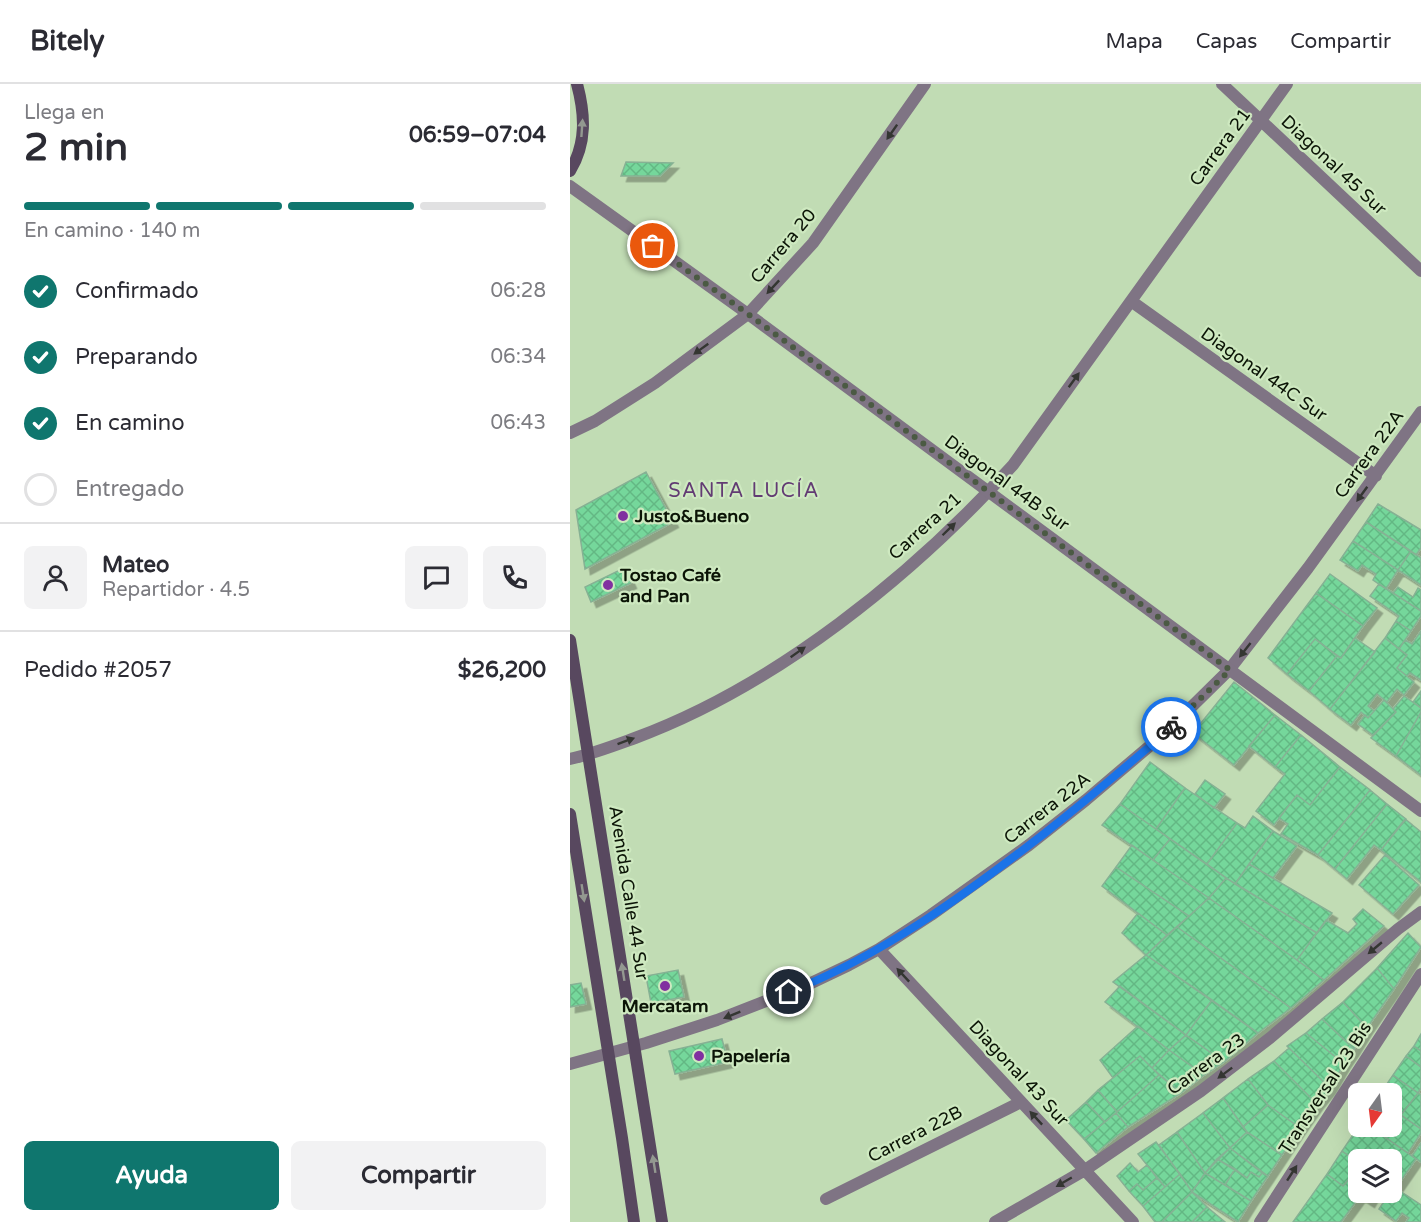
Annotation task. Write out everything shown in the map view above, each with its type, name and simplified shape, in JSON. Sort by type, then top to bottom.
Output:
[{"type":"main road","points":[[570,171],[581,144],[584,124],[577,84]]},
{"type":"main road","name":"Avenida Calle 44 Sur","points":[[570,640],[662,1222]]},
{"type":"main road","points":[[570,814],[634,1222]]},
{"type":"street","name":"Carrera 20","points":[[570,433],[595,421],[655,383],[748,314],[813,243],[925,84]]},
{"type":"street","name":"Diagonal 45 Sur","points":[[1222,84],[1421,271]]},
{"type":"street","name":"Carrera 21","points":[[570,759],[588,755],[663,728],[733,693],[794,655],[855,611],[921,556],[989,492],[1013,465],[1287,84]]},
{"type":"street","name":"Diagonal 44B Sur","points":[[570,186],[748,314],[1421,811]]},
{"type":"street","name":"Diagonal 44C Sur","points":[[1131,301],[1376,476]]},
{"type":"street","name":"Carrera 22A","points":[[570,1064],[717,1020],[807,985],[879,949],[983,879],[1086,800],[1165,733],[1230,670],[1308,568],[1421,412]]},
{"type":"street","name":"Carrera 23","points":[[995,1222],[1085,1170],[1201,1091],[1270,1038],[1421,912]]},
{"type":"street","name":"Diagonal 43 Sur","points":[[879,949],[1133,1222]]},
{"type":"street","name":"Transversal 23 Bis","points":[[1260,1222],[1421,974]]},
{"type":"street","name":"Carrera 22B","points":[[826,1199],[1021,1101]]},
{"type":"building","points":[[626,162],[673,163],[660,176],[621,176]]},
{"type":"building","name":"Justo&Bueno","points":[[646,472],[673,522],[585,569],[576,510]]},
{"type":"building","points":[[1378,504],[1421,530],[1421,548],[1416,555],[1366,522]]},
{"type":"building","points":[[1366,522],[1411,551],[1398,570],[1353,541]]},
{"type":"building","points":[[1353,541],[1398,570],[1386,589],[1373,580],[1376,574],[1362,565],[1358,571],[1340,560]]},
{"type":"building","points":[[1411,551],[1421,558],[1421,585],[1398,570]]},
{"type":"building","name":"Tostao Café and Pan","points":[[624,568],[631,583],[591,602],[585,587]]},
{"type":"building","points":[[1330,574],[1377,608],[1363,626],[1316,593]]},
{"type":"building","points":[[1379,584],[1421,611],[1421,616],[1411,631],[1396,621],[1399,616],[1370,596]]},
{"type":"building","points":[[1398,587],[1413,597],[1418,588],[1421,590],[1421,611],[1393,593]]},
{"type":"building","points":[[1316,593],[1363,626],[1341,658],[1315,639],[1287,674],[1268,658]]},
{"type":"building","points":[[1396,621],[1411,631],[1399,649],[1385,638]]},
{"type":"building","points":[[1421,631],[1421,680],[1410,673],[1407,676],[1397,668],[1407,655],[1399,649],[1405,640],[1412,644]]},
{"type":"building","points":[[1355,638],[1375,652],[1330,709],[1309,691],[1337,656],[1341,658]]},
{"type":"building","points":[[1385,638],[1407,655],[1397,668],[1414,682],[1404,695],[1397,689],[1387,702],[1377,694],[1368,706],[1374,711],[1368,718],[1361,712],[1351,725],[1330,709]]},
{"type":"building","points":[[1315,639],[1337,656],[1309,691],[1287,674]]},
{"type":"building","points":[[1234,682],[1275,715],[1234,765],[1193,733]]},
{"type":"building","points":[[1421,691],[1421,708],[1413,702]]},
{"type":"building","points":[[1404,696],[1421,708],[1421,712],[1396,756],[1371,738],[1396,712],[1393,709]]},
{"type":"building","points":[[1384,700],[1396,712],[1373,735],[1358,724],[1365,715],[1368,718]]},
{"type":"building","points":[[1421,712],[1421,775],[1396,756]]},
{"type":"building","points":[[1275,715],[1301,735],[1275,767],[1249,746]]},
{"type":"building","points":[[1301,735],[1340,767],[1310,805],[1297,795],[1274,825],[1256,811],[1285,774],[1275,767]]},
{"type":"building","points":[[1150,762],[1185,788],[1156,829],[1120,804]]},
{"type":"building","points":[[1340,767],[1370,790],[1318,855],[1281,834],[1288,824],[1279,818],[1297,795],[1310,805]]},
{"type":"building","points":[[1205,780],[1225,794],[1214,808],[1195,794]]},
{"type":"building","points":[[1185,788],[1237,823],[1207,864],[1156,829]]},
{"type":"building","points":[[1370,790],[1387,804],[1335,869],[1318,855]]},
{"type":"building","points":[[1120,804],[1170,839],[1153,860],[1102,825]]},
{"type":"building","points":[[1387,804],[1406,819],[1381,850],[1374,845],[1347,879],[1335,869]]},
{"type":"building","points":[[1253,816],[1273,831],[1235,884],[1207,864],[1237,823],[1245,828]]},
{"type":"building","points":[[1405,819],[1421,832],[1421,882],[1381,850]]},
{"type":"building","points":[[1273,831],[1297,846],[1273,878],[1249,864]]},
{"type":"building","points":[[1170,839],[1226,878],[1209,898],[1153,860]]},
{"type":"building","points":[[1132,845],[1209,898],[1189,916],[1116,867]]},
{"type":"building","points":[[1385,855],[1419,885],[1393,914],[1359,885]]},
{"type":"building","points":[[1249,864],[1332,913],[1317,933],[1235,884]]},
{"type":"building","points":[[1116,867],[1189,916],[1167,935],[1102,886]]},
{"type":"building","points":[[1226,878],[1317,933],[1297,960],[1209,898]]},
{"type":"building","points":[[1209,898],[1324,980],[1291,1008],[1177,927]]},
{"type":"building","points":[[1363,909],[1384,926],[1324,980],[1297,960],[1326,920],[1348,933],[1357,924],[1353,919]]},
{"type":"building","points":[[1138,913],[1167,935],[1146,955],[1122,933]]},
{"type":"building","points":[[1177,927],[1291,1008],[1258,1033],[1146,955]]},
{"type":"building","points":[[1408,933],[1421,947],[1394,989],[1377,968]]},
{"type":"building","points":[[1146,955],[1212,1000],[1186,1035],[1113,982]]},
{"type":"building","points":[[1377,968],[1394,989],[1367,1028],[1343,1002]]},
{"type":"building","name":"Mercatam","points":[[678,970],[684,997],[651,1003],[646,976]]},
{"type":"building","points":[[581,983],[586,1004],[570,1007],[570,985]]},
{"type":"building","points":[[1120,986],[1186,1035],[1169,1050],[1105,1002]]},
{"type":"building","points":[[1212,1000],[1258,1033],[1224,1062],[1186,1035]]},
{"type":"building","points":[[1343,1002],[1367,1028],[1354,1049],[1322,1019]]},
{"type":"building","points":[[1322,1019],[1354,1049],[1344,1064],[1306,1033]]},
{"type":"building","points":[[1138,1026],[1169,1050],[1152,1068],[1140,1056],[1113,1078],[1100,1060]]},
{"type":"building","points":[[1306,1033],[1344,1064],[1330,1088],[1287,1046]]},
{"type":"building","points":[[1421,1034],[1421,1051],[1414,1046]]},
{"type":"building","points":[[1186,1035],[1224,1062],[1204,1075],[1169,1050]]},
{"type":"building","name":"Papelería","points":[[722,1039],[728,1062],[675,1074],[669,1051]]},
{"type":"building","points":[[1414,1046],[1421,1051],[1421,1067],[1406,1056]]},
{"type":"building","points":[[1289,1048],[1330,1088],[1317,1104],[1274,1061]]},
{"type":"building","points":[[1169,1050],[1204,1075],[1181,1093],[1152,1068]]},
{"type":"building","points":[[1140,1056],[1159,1075],[1117,1112],[1098,1090]]},
{"type":"building","points":[[1406,1056],[1421,1067],[1421,1088],[1418,1093],[1393,1075]]},
{"type":"building","points":[[1274,1061],[1317,1104],[1300,1128],[1268,1105],[1248,1079]]},
{"type":"building","points":[[1159,1075],[1181,1093],[1128,1127],[1116,1113]]},
{"type":"building","points":[[1393,1075],[1418,1093],[1402,1114],[1402,1083],[1388,1083]]},
{"type":"building","points":[[1248,1079],[1268,1105],[1243,1127],[1223,1098]]},
{"type":"building","points":[[1098,1090],[1117,1112],[1105,1122],[1086,1102]]},
{"type":"building","points":[[1418,1093],[1421,1095],[1421,1129],[1402,1114]]},
{"type":"building","points":[[1223,1098],[1247,1132],[1230,1148],[1203,1113]]},
{"type":"building","points":[[1086,1102],[1105,1122],[1084,1139],[1066,1120]]},
{"type":"building","points":[[1268,1105],[1300,1128],[1282,1155],[1243,1127]]},
{"type":"building","points":[[1116,1113],[1128,1127],[1096,1153],[1084,1139]]},
{"type":"building","points":[[1203,1113],[1230,1148],[1205,1173],[1177,1132]]},
{"type":"building","points":[[1402,1116],[1421,1129],[1421,1133],[1408,1153],[1385,1137],[1402,1137]]},
{"type":"building","points":[[1177,1132],[1205,1173],[1192,1192],[1159,1145]]},
{"type":"building","points":[[1247,1132],[1282,1155],[1268,1176],[1230,1148]]},
{"type":"building","points":[[1352,1137],[1385,1137],[1402,1149],[1348,1149],[1348,1155],[1342,1151]]},
{"type":"building","points":[[1156,1142],[1180,1174],[1165,1187],[1138,1154]]},
{"type":"building","points":[[1421,1143],[1421,1162],[1412,1156]]},
{"type":"building","points":[[1230,1148],[1262,1173],[1259,1177],[1251,1172],[1247,1178],[1217,1159]]},
{"type":"building","points":[[1402,1149],[1416,1159],[1402,1179]]},
{"type":"building","points":[[1342,1151],[1348,1155],[1348,1180],[1343,1186],[1327,1174]]},
{"type":"building","points":[[1217,1159],[1235,1169],[1225,1185],[1205,1173]]},
{"type":"building","points":[[1130,1163],[1138,1172],[1147,1165],[1157,1178],[1143,1190],[1137,1184],[1129,1191],[1117,1176]]},
{"type":"building","points":[[1235,1169],[1247,1178],[1251,1172],[1259,1177],[1262,1173],[1268,1176],[1251,1201],[1225,1185]]},
{"type":"building","points":[[1205,1173],[1251,1201],[1238,1222],[1192,1192]]},
{"type":"building","points":[[1180,1174],[1192,1192],[1162,1222],[1155,1222],[1143,1206]]},
{"type":"building","points":[[1327,1174],[1343,1186],[1348,1180],[1348,1203],[1355,1203],[1341,1222],[1293,1222]]},
{"type":"building","points":[[1157,1178],[1165,1187],[1143,1206],[1129,1191],[1137,1184],[1143,1190]]},
{"type":"building","points":[[1192,1192],[1207,1207],[1192,1222],[1162,1222]]},
{"type":"building","points":[[1402,1192],[1421,1205],[1421,1222],[1406,1222],[1409,1218],[1402,1213],[1396,1221],[1379,1209],[1383,1203],[1402,1203]]},
{"type":"building","points":[[1207,1207],[1225,1222],[1192,1222]]},
{"type":"way so far","points":[[653,246],[1230,670],[1171,727]]},
{"type":"place","name":"Justo&Bueno","points":[[623,516]]},
{"type":"place","name":"Tostao Café and Pan","points":[[608,585]]},
{"type":"place","name":"Mercatam","points":[[665,986]]},
{"type":"place","name":"Papelería","points":[[699,1056]]},
{"type":"district","name":"SANTA LUCÍA","points":[[744,491]]},
{"type":"route","points":[[789,992],[879,949],[966,891],[1086,800],[1171,727]]}]
